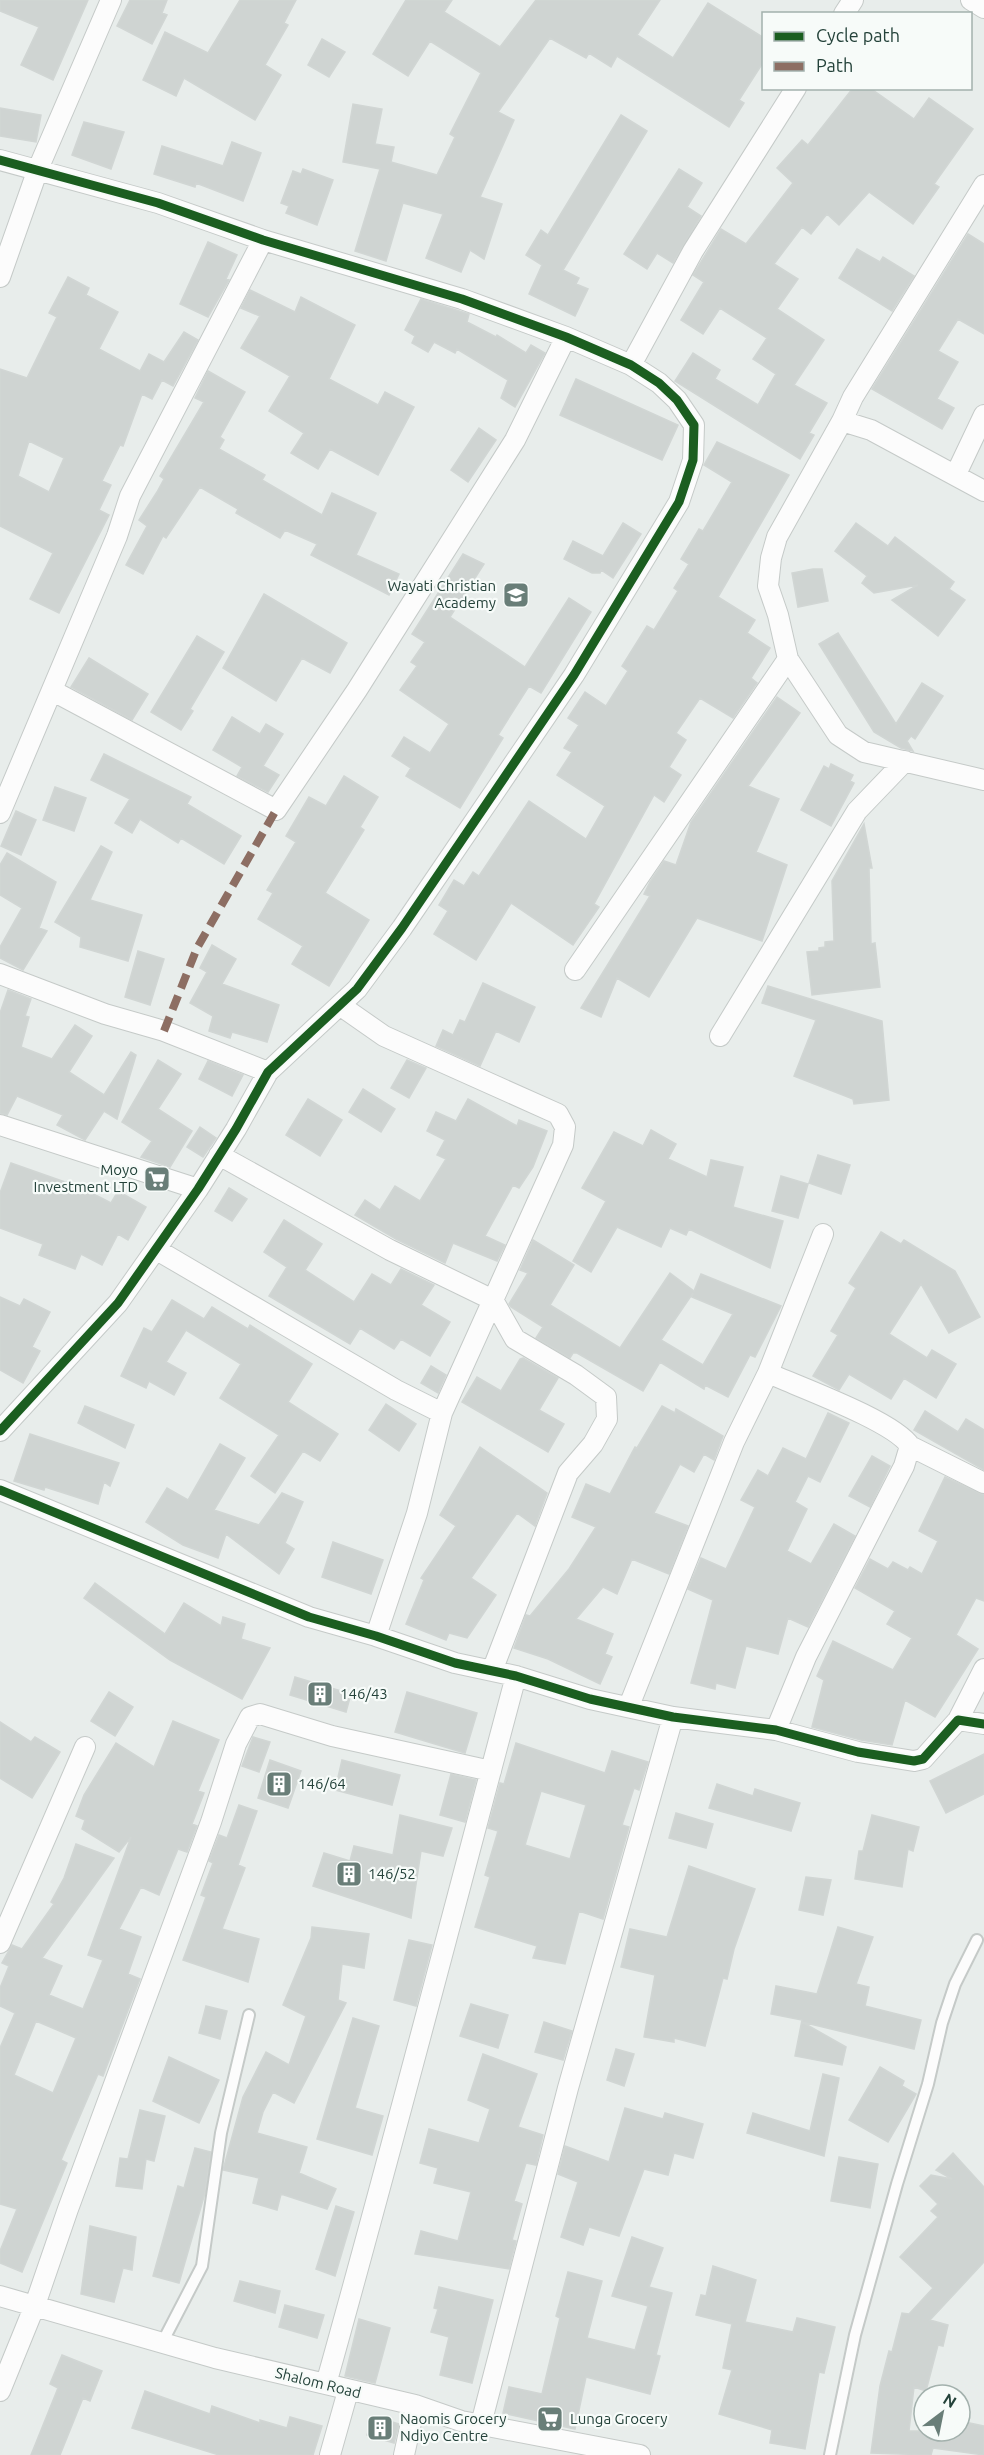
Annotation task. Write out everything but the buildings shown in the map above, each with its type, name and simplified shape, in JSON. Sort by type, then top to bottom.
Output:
[{"type":"street","points":[[0,277],[39,169],[111,0]]},
{"type":"street","points":[[971,0],[984,8]]},
{"type":"street","points":[[631,365],[693,251],[795,90]]},
{"type":"street","points":[[0,160],[158,203],[263,240],[462,299],[566,337],[631,365],[659,383],[676,400],[694,425],[693,460],[679,502],[574,675],[402,928],[341,1006],[268,1072],[198,1189],[118,1303],[0,1431]]},
{"type":"street","points":[[984,185],[853,397],[777,537],[771,558],[768,586],[778,615],[788,660],[837,735],[864,752],[984,780]]},
{"type":"street","points":[[0,813],[117,536],[130,496],[263,240]]},
{"type":"street","points":[[52,692],[276,810],[357,690],[515,440],[566,337]]},
{"type":"street","points":[[956,474],[984,416]]},
{"type":"street","points":[[842,421],[871,430],[984,491]]},
{"type":"street","points":[[575,970],[788,660]]},
{"type":"street","points":[[720,1036],[857,811],[904,761]]},
{"type":"street","points":[[0,974],[105,1014],[164,1031],[268,1072]]},
{"type":"street","points":[[341,1006],[384,1036],[558,1114],[565,1127],[563,1145],[442,1413],[417,1513],[376,1636]]},
{"type":"street","points":[[0,1125],[198,1189]]},
{"type":"street","points":[[219,1155],[390,1250],[493,1300],[515,1338],[576,1375],[606,1397],[607,1419],[593,1444],[568,1473],[492,1671]]},
{"type":"street","points":[[629,1706],[734,1442],[768,1373],[824,1234]]},
{"type":"street","points":[[157,1250],[396,1390],[442,1413]]},
{"type":"street","points":[[768,1373],[904,1436],[910,1446],[984,1483]]},
{"type":"street","points":[[776,1730],[806,1657],[904,1466],[910,1446]]},
{"type":"street","points":[[0,1490],[309,1617],[376,1636],[455,1663],[516,1676],[590,1700],[629,1706],[673,1717],[776,1730],[858,1752],[914,1761],[923,1759],[958,1720],[984,1670]]},
{"type":"street","points":[[326,2384],[388,2164],[458,1886],[516,1676]]},
{"type":"street","points":[[0,2391],[35,2305],[68,2209],[211,1822],[236,1744],[250,1717],[260,1714],[332,1736],[491,1771]]},
{"type":"street","points":[[481,2424],[568,2088],[673,1717]]},
{"type":"street","points":[[958,1720],[984,1724]]},
{"type":"street","points":[[0,1943],[85,1747]]},
{"type":"street","name":"Shalom Road","points":[[0,2296],[162,2343],[348,2391],[415,2405],[461,2421],[574,2448],[640,2455]]},
{"type":"street","points":[[330,2455],[348,2391]]},
{"type":"street","points":[[404,2455],[415,2405]]},
{"type":"lane","points":[[830,2455],[855,2335],[897,2184],[928,2084],[942,2023],[956,1984],[977,1940]]},
{"type":"lane","points":[[162,2343],[202,2266],[221,2133],[249,2014]]},
{"type":"marked path","points":[[164,1031],[197,948],[276,810]]},
{"type":"cycle path","points":[[0,160],[158,203],[263,240],[462,299],[566,337],[631,365],[659,383],[677,400],[694,425],[693,460],[679,502],[574,675],[402,928],[357,989],[268,1072],[236,1129],[198,1189],[118,1303],[0,1431]]},
{"type":"cycle path","points":[[0,1490],[309,1617],[376,1636],[455,1663],[516,1676],[590,1699],[673,1717],[776,1730],[858,1752],[914,1761],[923,1759],[958,1720],[984,1724]]},
{"type":"place","name":"Wayati Christian Academy","points":[[516,595]]},
{"type":"place","name":"Moyo Investment LTD","points":[[157,1179]]},
{"type":"place","name":"146/43","points":[[320,1694]]},
{"type":"place","name":"146/64","points":[[279,1784]]},
{"type":"place","name":"146/52","points":[[349,1874]]},
{"type":"place","name":"Lunga Grocery","points":[[550,2419]]},
{"type":"place","name":"Naomis Grocery Ndiyo Centre","points":[[380,2428]]}]
